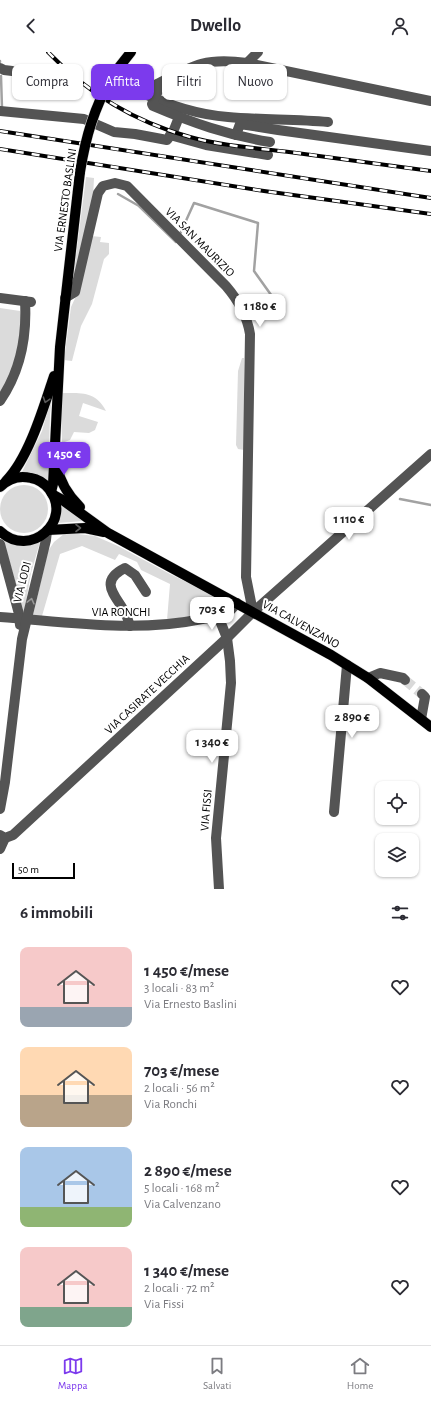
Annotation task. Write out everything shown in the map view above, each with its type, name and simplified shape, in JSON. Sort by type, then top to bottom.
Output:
[{"type":"main road","name":"VIA ERNESTO BASLINI","points":[[48,530],[52,523],[56,509],[51,493],[53,484],[58,362],[80,172],[89,127],[96,108],[112,76],[131,52]]},
{"type":"main road","name":"VIA ERNESTO BASLINI","points":[[1,486],[14,473],[30,440],[44,408],[58,362]]},
{"type":"main road","points":[[54,456],[59,478],[65,489],[93,522]]},
{"type":"main road","name":"VIA CALVENZANO","points":[[1,486],[18,477],[28,477],[39,481],[51,493],[108,533],[331,655],[368,678],[431,727]]},
{"type":"main road","name":"VIA CALVENZANO","points":[[48,530],[84,528],[108,533]]},
{"type":"main road","points":[[0,531],[11,538],[20,541],[35,539],[48,530]]},
{"type":"street","points":[[247,63],[258,52]]},
{"type":"street","points":[[270,142],[236,136],[208,128],[153,106],[152,104],[158,91],[157,84],[197,64],[230,60],[431,101]]},
{"type":"street","points":[[0,68],[12,71]]},
{"type":"street","points":[[155,99],[181,108],[226,117],[281,123],[431,144]]},
{"type":"street","points":[[0,110],[84,119],[114,132],[167,140],[173,132],[179,117]]},
{"type":"street","points":[[281,123],[328,122]]},
{"type":"street","points":[[236,136],[240,124],[431,151]]},
{"type":"street","points":[[170,135],[206,145],[268,155]]},
{"type":"street","name":"VIA SAN MAURIZIO","points":[[65,298],[75,292],[98,193],[103,186],[115,183],[127,186],[226,286],[240,305],[248,324],[250,334],[246,577],[253,612]]},
{"type":"street","points":[[0,298],[28,302],[20,360],[14,377],[0,401]]},
{"type":"street","name":"VIA CASIRATE VECCHIA","points":[[0,849],[3,836],[13,835],[227,638],[253,612],[431,454]]},
{"type":"street","name":"VIA LODI","points":[[0,809],[5,782],[22,639],[23,619],[48,530]]},
{"type":"street","name":"VIA LODI","points":[[0,544],[23,619]]},
{"type":"street","points":[[130,626],[127,617],[110,589],[110,583],[116,573],[125,568],[135,575],[146,592]]},
{"type":"street","name":"VIA RONCHI","points":[[0,617],[79,625],[155,626],[186,623],[218,616],[228,613],[237,603]]},
{"type":"street","name":"VIA FISSI","points":[[218,616],[227,638],[231,683],[216,838],[219,889]]},
{"type":"street","points":[[334,812],[347,665]]},
{"type":"street","points":[[368,678],[380,673],[403,678],[405,680]]},
{"type":"street","points":[[421,719],[425,697],[422,694]]},
{"type":"shaded area","points":[[86,177],[94,178],[91,236],[101,237],[100,242],[109,243],[109,254],[104,259],[92,304],[81,326],[72,361],[64,360],[71,307],[78,292],[72,287]]},
{"type":"shaded area","points":[[0,308],[20,311],[21,314],[20,339],[15,366],[0,394]]},
{"type":"shaded area","points":[[242,358],[244,358],[244,450],[238,449],[236,445],[238,371]]},
{"type":"shaded area","points":[[61,393],[87,394],[102,404],[106,411],[83,403],[79,416],[98,422],[95,430],[89,433],[74,432],[70,440],[62,443]]},
{"type":"shaded area","points":[[52,396],[48,481],[22,472],[42,431]]},
{"type":"shaded area","points":[[19,485],[29,485],[41,492],[48,504],[48,514],[41,526],[29,533],[19,533],[11,529],[4,522],[0,514],[0,504],[4,496],[11,489]]},
{"type":"shaded area","points":[[60,501],[84,521],[58,523]]},
{"type":"shaded area","points":[[64,534],[95,536],[118,546],[170,574],[226,601],[229,605],[227,610],[167,620],[170,584],[141,570],[137,562],[119,554],[115,560],[82,546],[60,554],[42,616],[33,615],[48,551],[54,542]]},
{"type":"shaded area","points":[[5,540],[40,542],[31,573],[24,613],[4,542]]},
{"type":"waterway","points":[[1,76],[2,108]]},
{"type":"waterway","points":[[118,194],[139,206],[176,242]]},
{"type":"waterway","points":[[180,234],[194,203],[258,223],[254,271],[274,299]]},
{"type":"waterway","points":[[400,499],[431,505]]},
{"type":"tunnel","points":[[405,680],[422,694]]},
{"type":"railway","points":[[48,52],[63,67],[96,93],[132,114],[170,131],[227,145],[431,171]]},
{"type":"railway","points":[[0,131],[431,198]]},
{"type":"railway","points":[[0,149],[264,191],[431,214]]}]
